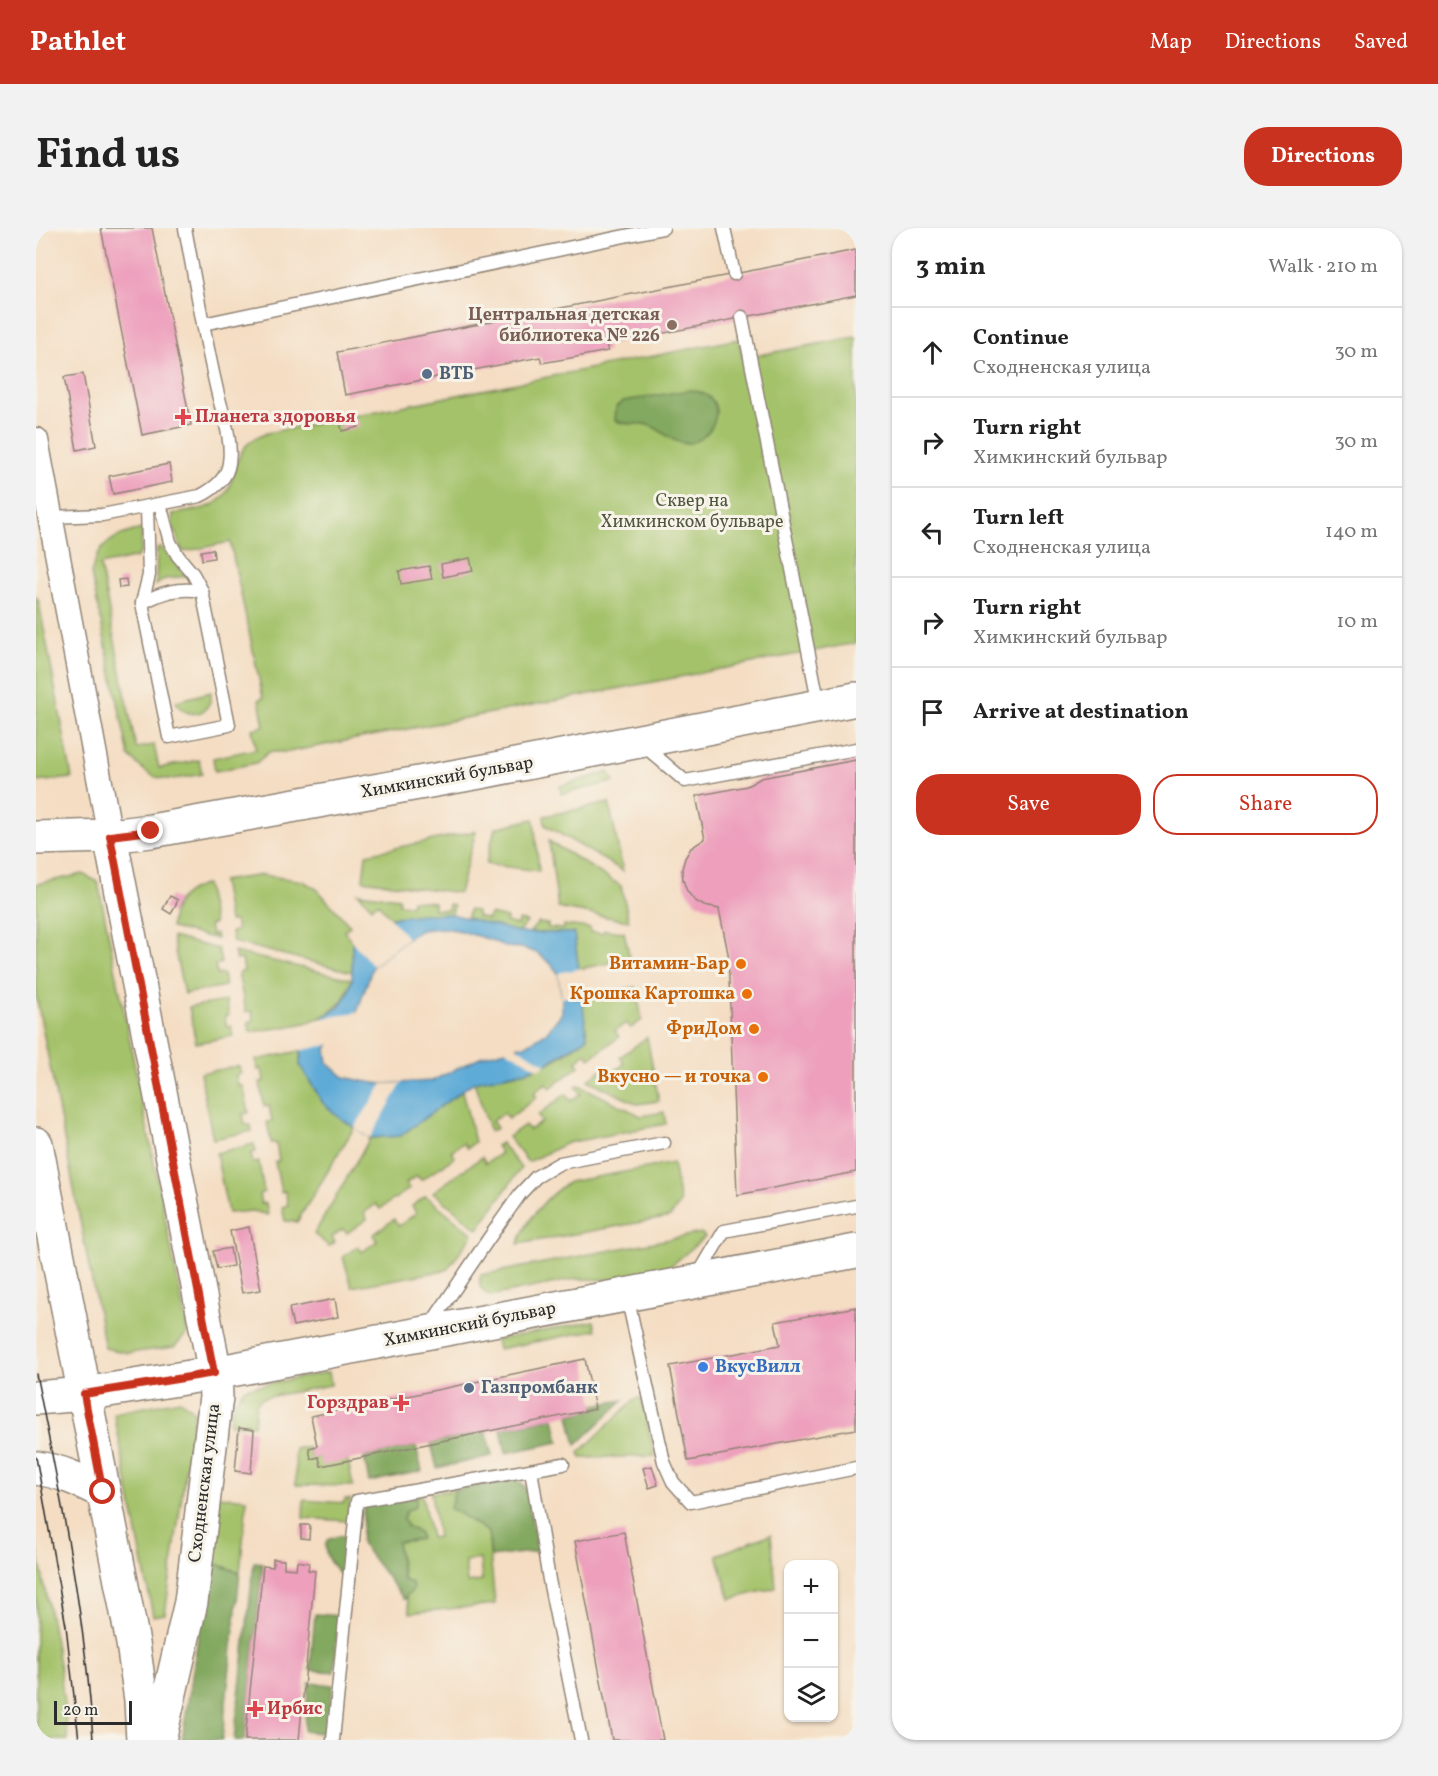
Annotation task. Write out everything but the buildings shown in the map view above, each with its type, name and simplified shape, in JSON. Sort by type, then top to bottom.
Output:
[{"type":"main road","name":"Химкинский бульвар","points":[[36,838],[110,836],[151,831],[639,742],[856,699]]},
{"type":"main road","name":"Сходненская улица","points":[[110,836],[214,1373],[216,1397],[190,1602],[159,1740]]},
{"type":"main road","points":[[36,1144],[133,1643],[141,1700],[143,1740]]},
{"type":"main road","name":"Химкинский бульвар","points":[[84,1394],[214,1373],[856,1251]]},
{"type":"main road","points":[[36,1398],[84,1394]]},
{"type":"main road","points":[[36,1468],[55,1471],[75,1478],[103,1492]]},
{"type":"street","points":[[36,440],[43,518],[110,836]]},
{"type":"lane","points":[[43,518],[102,515],[200,496],[214,489],[224,477],[229,463],[228,435],[203,324],[185,228]]},
{"type":"lane","points":[[203,324],[663,228]]},
{"type":"lane","points":[[724,228],[734,274]]},
{"type":"lane","points":[[742,317],[819,706]]},
{"type":"lane","points":[[147,507],[149,575],[142,603],[170,737],[229,725],[202,591],[194,574],[178,556],[170,542],[160,504]]},
{"type":"lane","points":[[142,603],[160,593],[175,590],[202,591]]},
{"type":"lane","points":[[639,742],[685,782],[856,749]]},
{"type":"lane","points":[[425,1333],[520,1194],[536,1177],[560,1163],[664,1143]]},
{"type":"lane","points":[[693,1282],[724,1231],[856,1206]]},
{"type":"lane","points":[[627,1295],[664,1462],[673,1482],[691,1502],[856,1468]]},
{"type":"lane","points":[[333,1740],[357,1501],[563,1464]]},
{"type":"lane","points":[[531,1470],[549,1580],[581,1740]]},
{"type":"green space","name":"Сквер на Химкинском бульваре","points":[[856,337],[856,643],[288,752],[269,752],[256,763],[215,771],[213,758],[256,749],[252,729],[264,726],[259,699],[263,698],[230,542],[183,552],[172,524],[173,514],[201,509],[219,501],[229,487],[239,456],[252,441],[267,433],[738,339],[743,358]]},
{"type":"green space","points":[[690,390],[705,394],[713,401],[716,410],[715,420],[710,430],[693,442],[679,442],[655,428],[615,420],[616,407],[624,401]]},
{"type":"green space","points":[[142,529],[141,551],[137,557],[100,565],[136,748],[154,745],[159,768],[199,760],[202,774],[162,778],[147,772],[129,756],[91,574],[98,555],[108,542],[123,534]]},
{"type":"green space","points":[[161,547],[186,576],[165,579],[156,585],[157,548]]},
{"type":"green space","points":[[36,597],[39,602],[72,778],[36,782]]},
{"type":"green space","points":[[211,692],[208,706],[198,713],[186,712],[176,701]]},
{"type":"green space","points":[[609,772],[614,782],[561,794],[560,786]]},
{"type":"green space","points":[[609,803],[623,871],[545,825],[544,816]]},
{"type":"green space","points":[[534,819],[539,871],[486,864],[495,828]]},
{"type":"green space","points":[[476,831],[459,893],[363,880],[366,854]]},
{"type":"green space","points":[[549,841],[621,886],[629,921],[558,908]]},
{"type":"green space","points":[[83,874],[98,882],[188,1333],[174,1347],[129,1353],[105,1348],[36,995],[36,884]]},
{"type":"green space","points":[[262,875],[303,881],[317,889],[350,926],[344,931],[352,941],[352,972],[233,942],[231,932],[237,930],[235,921],[229,921],[222,881]]},
{"type":"green space","points":[[206,884],[214,924],[209,925],[211,935],[216,934],[217,939],[171,928],[173,912],[180,899],[191,890]]},
{"type":"green space","points":[[358,893],[399,898],[399,904],[411,905],[412,900],[434,902],[434,909],[448,910],[449,904],[454,905],[452,914],[390,917],[378,903],[372,907]]},
{"type":"green space","points":[[469,910],[477,911],[477,916],[488,919],[490,914],[507,918],[506,922],[517,925],[519,920],[527,922],[518,933],[467,918]]},
{"type":"green space","points":[[538,923],[548,924],[548,928],[564,929],[564,925],[590,928],[590,932],[603,933],[604,930],[624,932],[630,959],[579,969],[574,933],[529,933]]},
{"type":"green space","points":[[172,937],[218,949],[221,963],[215,965],[217,975],[223,974],[225,986],[184,994]]},
{"type":"green space","points":[[234,952],[352,979],[346,995],[337,1007],[325,1015],[297,1025],[250,1032],[248,1023],[254,1021],[252,1011],[246,1012],[238,973],[244,971],[242,959],[236,960]]},
{"type":"green space","points":[[636,987],[642,1020],[631,1028],[626,1023],[615,1031],[619,1037],[590,1058],[586,1053],[576,1062],[579,1066],[550,1088],[546,1083],[534,1093],[537,1097],[508,1119],[504,1113],[492,1121],[497,1128],[490,1132],[474,1082],[530,1070],[558,1058],[587,1038],[581,995]]},
{"type":"green space","points":[[226,1001],[229,1015],[225,1016],[226,1026],[231,1026],[233,1036],[196,1043],[189,1007]]},
{"type":"green space","points":[[647,1037],[659,1101],[637,1104],[588,1080],[606,1066],[612,1073],[624,1064],[620,1057]]},
{"type":"green space","points":[[300,1051],[300,1065],[323,1103],[354,1128],[297,1222],[285,1221],[282,1207],[288,1205],[285,1191],[281,1192],[275,1162],[279,1161],[276,1143],[271,1143],[267,1122],[272,1121],[269,1106],[264,1106],[260,1082],[264,1081],[262,1069],[258,1070],[256,1060]]},
{"type":"green space","points":[[239,1066],[241,1074],[236,1075],[238,1086],[243,1086],[249,1113],[243,1114],[245,1125],[251,1125],[252,1131],[213,1139],[200,1073]]},
{"type":"green space","points":[[579,1085],[641,1116],[664,1112],[666,1124],[567,1143],[528,1162],[508,1137],[525,1125],[529,1130],[542,1122],[538,1115],[566,1094],[571,1101],[581,1094],[576,1087]]},
{"type":"green space","points":[[462,1091],[475,1142],[467,1148],[463,1143],[451,1151],[455,1157],[421,1180],[417,1176],[406,1183],[409,1189],[380,1209],[376,1204],[364,1213],[367,1219],[347,1233],[343,1229],[332,1237],[335,1242],[329,1246],[314,1234],[370,1138],[400,1136]]},
{"type":"green space","points":[[501,1143],[521,1168],[478,1229],[433,1192],[482,1157],[486,1163],[501,1153],[496,1146]]},
{"type":"green space","points":[[254,1144],[256,1152],[251,1153],[253,1163],[259,1162],[264,1192],[259,1194],[261,1204],[266,1203],[268,1215],[253,1211],[228,1213],[216,1153]]},
{"type":"green space","points":[[673,1163],[680,1203],[670,1217],[518,1244],[539,1209],[569,1182]]},
{"type":"green space","points":[[426,1196],[473,1234],[447,1270],[352,1287],[343,1257],[358,1246],[362,1252],[377,1241],[373,1235],[394,1219],[399,1226],[416,1213],[412,1206]]},
{"type":"green space","points":[[701,1233],[705,1237],[666,1270],[624,1280],[576,1279],[490,1296],[482,1290],[480,1285],[481,1275]]},
{"type":"green space","points":[[594,1321],[596,1330],[498,1349],[496,1340]]},
{"type":"green space","points":[[329,1372],[331,1385],[262,1398],[256,1404],[254,1425],[229,1424],[234,1404],[245,1388]]},
{"type":"green space","points":[[641,1398],[655,1456],[581,1458],[579,1453],[635,1399]]},
{"type":"green space","points":[[180,1400],[194,1411],[165,1614],[153,1616],[114,1413]]},
{"type":"green space","points":[[624,1400],[576,1445],[569,1415],[595,1409],[594,1405]]},
{"type":"green space","points":[[554,1418],[559,1442],[506,1453],[501,1429]]},
{"type":"green space","points":[[486,1432],[492,1456],[437,1468],[431,1443]]},
{"type":"green space","points":[[416,1446],[422,1471],[369,1482],[364,1457]]},
{"type":"green space","points":[[295,1448],[309,1448],[311,1458],[348,1460],[353,1486],[296,1485]]},
{"type":"green space","points":[[516,1480],[525,1487],[538,1551],[491,1557],[488,1532],[450,1508],[455,1490]]},
{"type":"green space","points":[[455,1490],[450,1508],[488,1532],[495,1604],[410,1613],[397,1542],[421,1539],[419,1533],[408,1527],[403,1519],[406,1511],[415,1507],[417,1496],[422,1495],[431,1538],[438,1537],[431,1493]],"holes":[[[480,1559],[482,1581],[467,1583],[465,1561]]]},
{"type":"green space","points":[[219,1496],[247,1499],[240,1573],[210,1561]]},
{"type":"green space","points":[[417,1496],[415,1507],[406,1511],[403,1519],[408,1527],[419,1533],[421,1539],[397,1542],[403,1580],[412,1583],[413,1590],[406,1596],[407,1599],[404,1599],[361,1543],[364,1506]]},
{"type":"green space","points":[[345,1499],[350,1499],[348,1521],[303,1518],[304,1500],[344,1503]]},
{"type":"green space","points":[[771,1534],[776,1588],[730,1599],[717,1555]]},
{"type":"green space","points":[[338,1536],[347,1537],[343,1577],[329,1560],[326,1551],[327,1540]]},
{"type":"green space","points":[[36,1541],[60,1669],[68,1740],[36,1740]]},
{"type":"green space","points":[[210,1561],[240,1573],[222,1740],[182,1740]]},
{"type":"green space","points":[[254,1562],[263,1563],[245,1740],[234,1740]]},
{"type":"green space","points":[[315,1614],[339,1616],[334,1672],[310,1670]]},
{"type":"green space","points":[[309,1683],[333,1685],[328,1734],[304,1731]]},
{"type":"water","points":[[422,914],[452,914],[522,933],[574,933],[587,1038],[546,1064],[526,1071],[474,1082],[400,1136],[370,1138],[336,1115],[323,1103],[300,1065],[302,1042],[321,1019],[339,1007],[348,994],[352,979],[352,941],[373,920]],"holes":[[[441,928],[457,930],[506,947],[522,948],[537,953],[551,964],[558,973],[562,1013],[546,1033],[528,1044],[480,1057],[432,1081],[383,1084],[344,1077],[328,1063],[326,1049],[357,1012],[373,966],[407,938],[421,930]]]},
{"type":"pier","points":[[387,914],[407,938],[373,966],[350,939],[359,926],[372,918]]},
{"type":"pier","points":[[582,968],[584,994],[562,998],[558,973]]},
{"type":"pier","points":[[357,1012],[333,1044],[297,1051],[300,1041],[315,1020]]},
{"type":"pier","points":[[513,1045],[546,1064],[539,1069],[503,1048]]},
{"type":"pier","points":[[402,1083],[370,1138],[354,1128],[383,1084]]},
{"type":"tram line","points":[[36,1374],[63,1510],[78,1602],[85,1648],[93,1740]]},
{"type":"tram line","points":[[36,1457],[66,1626],[79,1740]]},
{"type":"place","name":"Центральная детская библиотека № 226","points":[[672,325]]},
{"type":"place","name":"ВТБ","points":[[427,374]]},
{"type":"place","name":"Планета здоровья","points":[[183,417]]},
{"type":"place","name":"Витамин-Бар","points":[[741,964]]},
{"type":"place","name":"Крошка Картошка","points":[[747,994]]},
{"type":"place","name":"ФриДом","points":[[754,1029]]},
{"type":"place","name":"Вкусно — и точка","points":[[763,1077]]},
{"type":"place","name":"ВкусВилл","points":[[703,1367]]},
{"type":"place","name":"Газпромбанк","points":[[469,1388]]},
{"type":"place","name":"Горздрав","points":[[401,1403]]},
{"type":"place","name":"Ирбис","points":[[255,1709]]},
{"type":"route","points":[[103,1492],[84,1394],[214,1373],[110,836],[151,831]]}]
